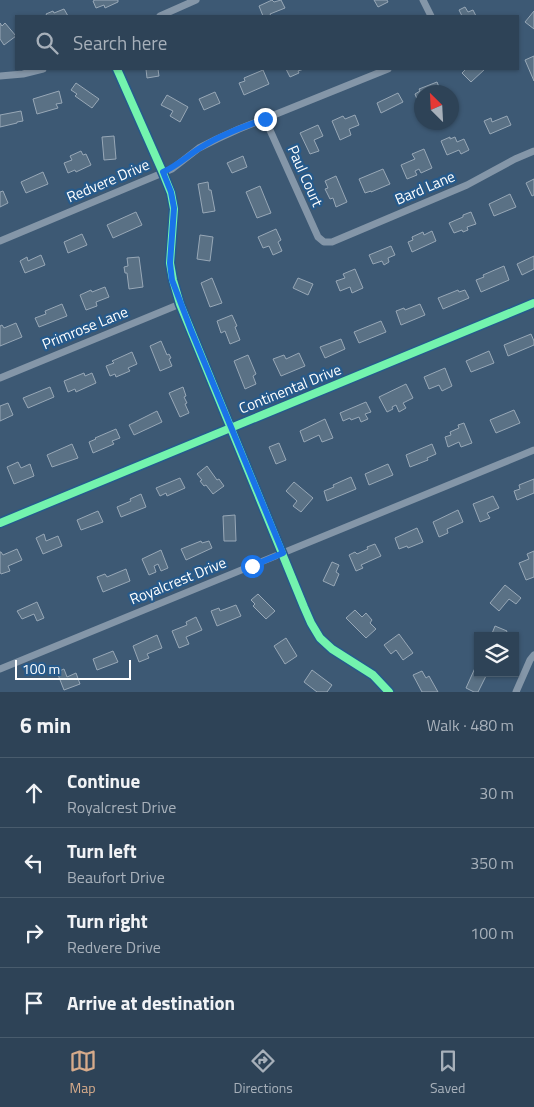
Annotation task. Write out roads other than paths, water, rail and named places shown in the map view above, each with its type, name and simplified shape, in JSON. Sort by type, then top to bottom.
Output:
[{"type":"street","points":[[162,15],[196,0]]},
{"type":"street","points":[[424,0],[431,15]]},
{"type":"street","points":[[0,76],[23,74],[39,70]]},
{"type":"street","points":[[117,70],[171,192],[174,208],[170,263],[172,280],[180,304],[304,607],[320,638],[332,649],[373,676],[389,692]]},
{"type":"street","name":"Redvere Drive","points":[[0,240],[172,169],[217,138],[386,70]]},
{"type":"street","name":"Paul Court","points":[[265,119],[314,229],[318,237],[324,242]]},
{"type":"street","name":"Bard Lane","points":[[324,242],[332,242],[467,185],[534,151]]},
{"type":"street","name":"Continental Drive","points":[[0,523],[534,303]]},
{"type":"street","name":"Primrose Lane","points":[[0,378],[180,304]]},
{"type":"street","name":"Royalcrest Drive","points":[[0,669],[534,450]]},
{"type":"street","points":[[516,692],[534,655]]}]
